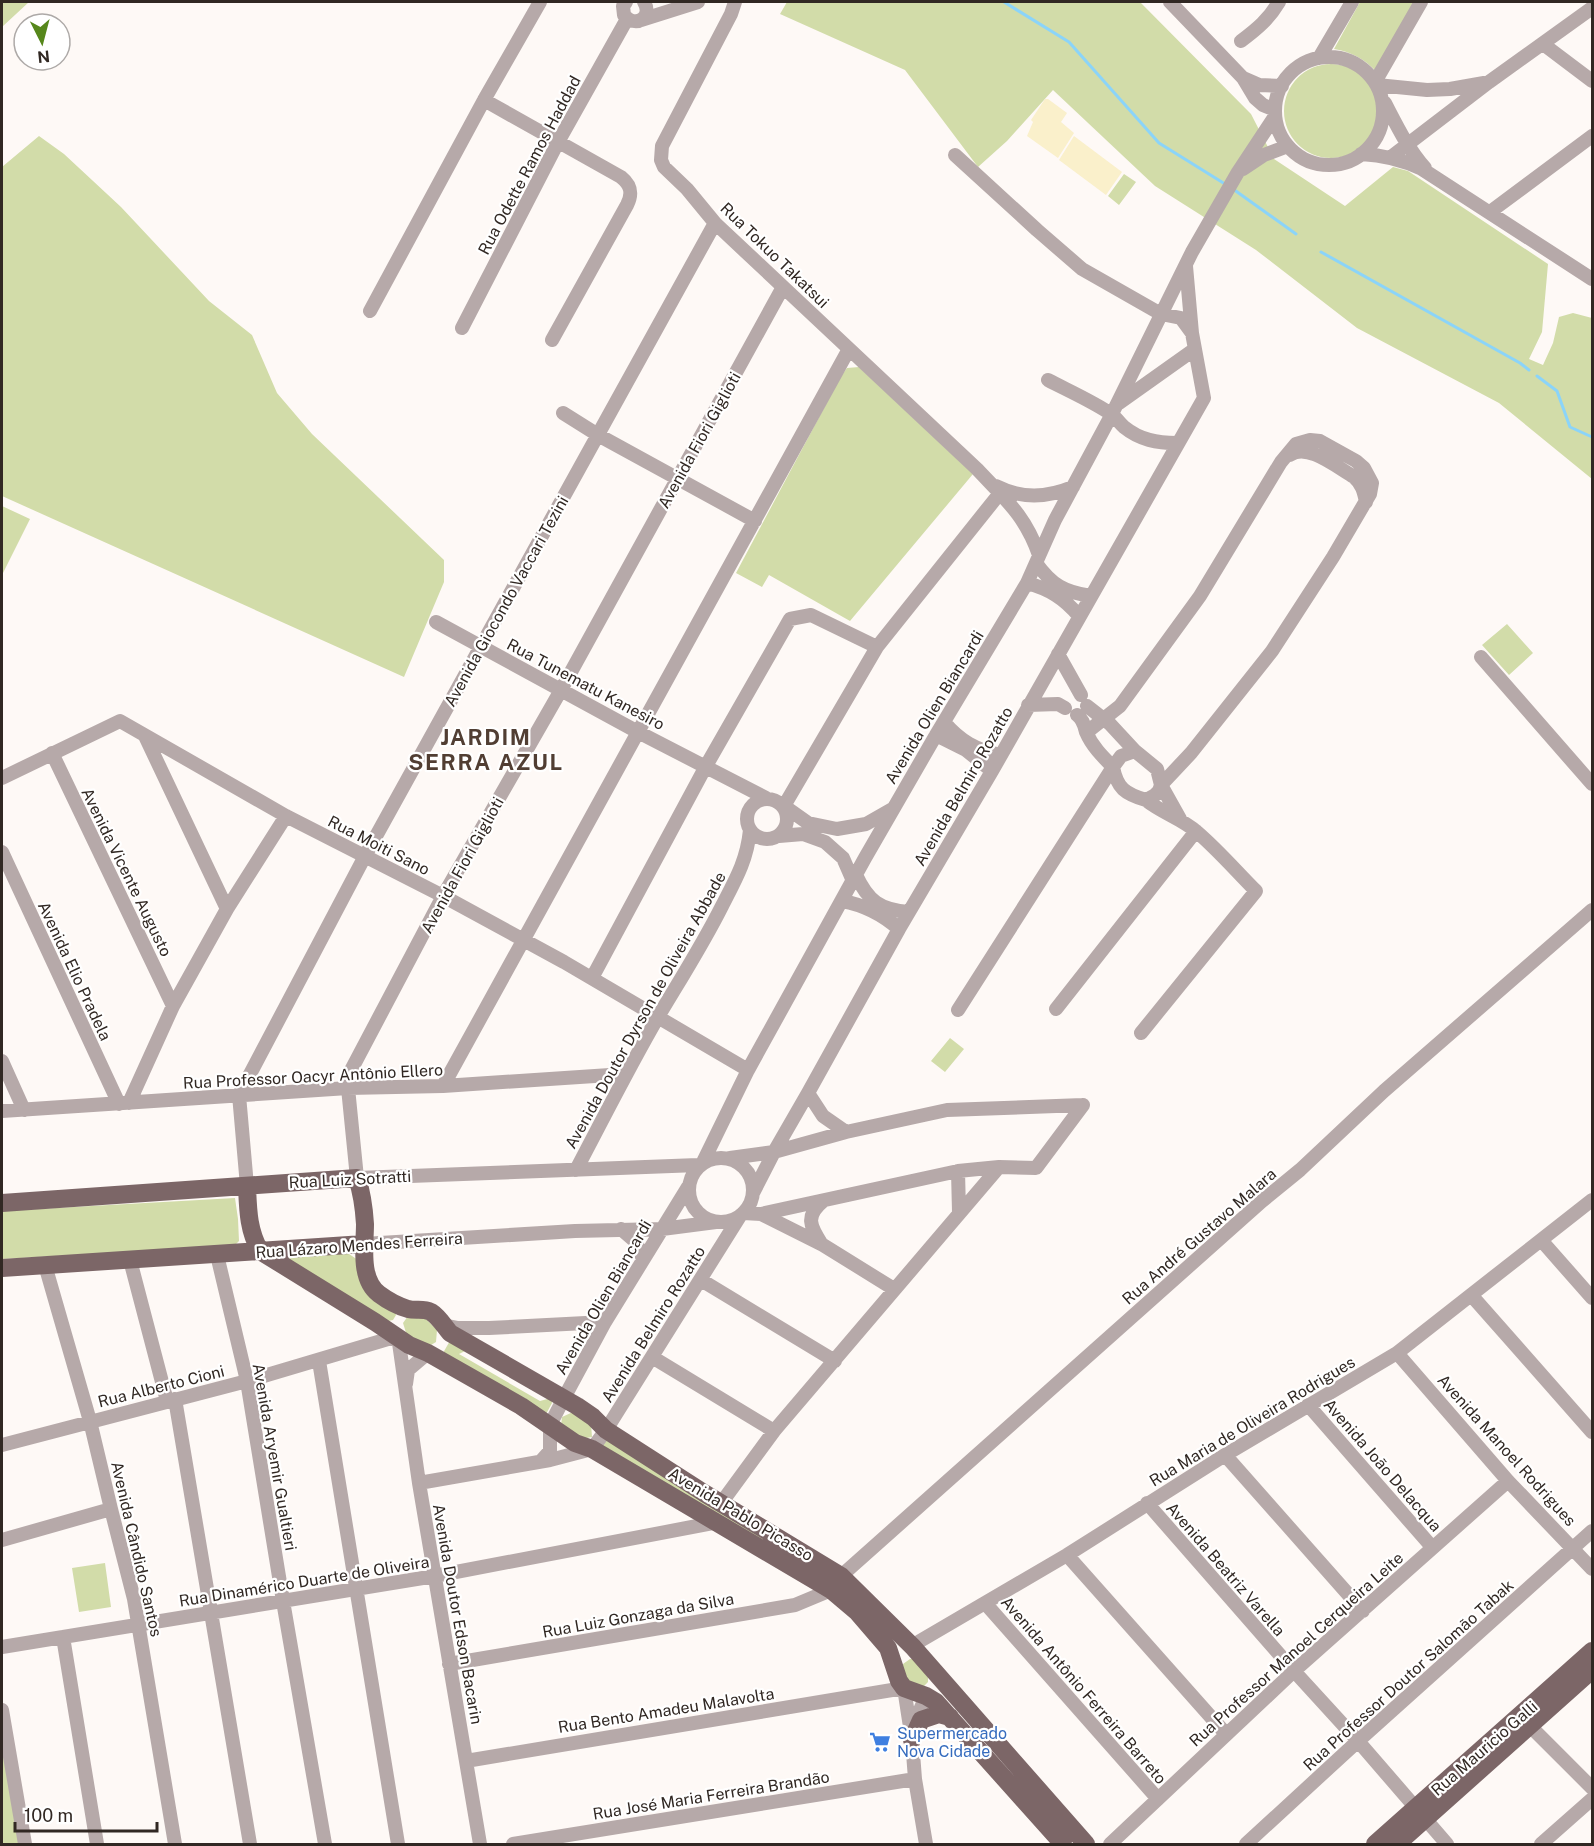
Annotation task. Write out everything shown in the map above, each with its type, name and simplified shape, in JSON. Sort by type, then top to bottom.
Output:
[{"type":"main road","name":"Rua Luiz Sotratti","points":[[2,1203],[357,1178]]},
{"type":"main road","name":"Avenida Fiori Giglioti","points":[[357,1178],[362,1195],[365,1224],[364,1244]]},
{"type":"main road","points":[[247,1186],[249,1221],[252,1235],[260,1251]]},
{"type":"main road","name":"Avenida Pablo Picasso","points":[[364,1244],[366,1273],[377,1293],[410,1309],[430,1311],[446,1329],[564,1398],[593,1417],[606,1430],[704,1493],[722,1502],[836,1583],[913,1647],[1086,1845]]},
{"type":"main road","name":"Rua Lázaro Mendes Ferreira","points":[[2,1268],[364,1244]]},
{"type":"main road","name":"Avenida Pablo Picasso","points":[[260,1251],[409,1345],[428,1353],[550,1425],[574,1443],[592,1449],[718,1522],[836,1583],[888,1648],[899,1681],[904,1688]]},
{"type":"main road","points":[[398,1336],[398,1327],[410,1309]]},
{"type":"main road","points":[[428,1353],[438,1349],[445,1341],[446,1329]]},
{"type":"main road","points":[[895,1667],[913,1647]]},
{"type":"main road","name":"Rua Mauricio Galli","points":[[1374,1845],[1421,1814],[1525,1721],[1593,1651]]},
{"type":"main road","name":"Rua Mauricio Galli","points":[[1525,1721],[1593,1670]]},
{"type":"main road","points":[[926,1696],[934,1682],[935,1674]]},
{"type":"main road","points":[[904,1688],[936,1702],[1062,1845]]},
{"type":"main road","points":[[912,1740],[921,1720],[939,1714],[950,1717]]},
{"type":"main road","name":"Rua Mauricio Galli","points":[[1397,1845],[1421,1814]]},
{"type":"street","points":[[370,311],[484,100],[540,2]]},
{"type":"street","points":[[625,2],[623,11],[634,19],[697,2]]},
{"type":"street","name":"Rua Odette Ramos Haddad","points":[[462,328],[558,142],[634,19],[647,13],[644,2]]},
{"type":"street","points":[[1170,2],[1243,78],[1255,98],[1275,113]]},
{"type":"street","points":[[1241,41],[1271,16],[1279,2]]},
{"type":"street","points":[[1319,58],[1352,2]]},
{"type":"street","points":[[1422,2],[1377,87],[1383,117],[1381,128],[1376,138],[1361,154],[1339,164],[1323,165],[1310,161],[1298,155],[1288,146],[1280,132],[1275,113],[1277,98],[1282,86],[1291,73],[1304,63],[1319,58],[1335,58],[1351,62],[1364,70],[1377,87],[1398,129],[1416,158],[1435,178]]},
{"type":"street","name":"Rua Tokuo Takatsui","points":[[733,6],[662,146],[664,167],[687,189],[715,223],[1000,493],[1023,519],[1032,534],[1037,559]]},
{"type":"street","points":[[1391,157],[1489,82],[1593,8]]},
{"type":"street","points":[[1543,44],[1593,81]]},
{"type":"street","points":[[1243,78],[1259,85],[1282,86]]},
{"type":"street","points":[[1377,87],[1450,89],[1489,82]]},
{"type":"street","points":[[484,100],[621,177],[630,189],[627,205],[552,340]]},
{"type":"street","name":"Avenida Olien Biancardi","points":[[701,1164],[748,1070],[854,878],[1027,583],[1072,487],[1114,409],[1185,264],[1237,173],[1275,113]]},
{"type":"street","points":[[1490,212],[1593,136]]},
{"type":"street","name":"Avenida Olien Biancardi","points":[[1237,173],[1264,155],[1288,146]]},
{"type":"street","points":[[1361,154],[1391,157],[1422,169],[1591,275]]},
{"type":"street","points":[[955,155],[1082,269],[1161,314],[1181,318],[1192,333]]},
{"type":"street","name":"Avenida Giocondo Vaccari Tezini","points":[[239,1095],[365,856],[715,223]]},
{"type":"street","points":[[1114,409],[1195,349],[1185,264]]},
{"type":"street","name":"Avenida Fiori Giglioti","points":[[357,1178],[348,1076],[443,896],[561,690],[783,287]]},
{"type":"street","points":[[443,1086],[849,349]]},
{"type":"street","name":"Avenida Belmiro Rozatto","points":[[753,1193],[899,929],[992,771],[1204,398],[1195,349]]},
{"type":"street","points":[[1048,380],[1114,409],[1122,425],[1134,434],[1162,443],[1178,443]]},
{"type":"street","points":[[563,413],[598,435],[755,521]]},
{"type":"street","points":[[1086,732],[1120,706],[1200,596],[1281,462],[1296,444],[1310,440],[1320,441],[1364,468],[1372,483],[1366,503],[1272,651],[1182,764],[1161,785],[1155,795],[1146,800]]},
{"type":"street","name":"Rua Tokuo Takatsui","points":[[989,482],[1016,494],[1030,496],[1045,496],[1072,487]]},
{"type":"street","points":[[776,837],[784,831],[788,819],[784,806],[877,647],[1000,493]]},
{"type":"street","points":[[1037,559],[1046,577],[1059,587],[1074,594],[1090,596]]},
{"type":"street","points":[[1027,583],[1057,594],[1079,616]]},
{"type":"street","points":[[592,978],[706,766],[790,619],[811,615],[877,647]]},
{"type":"street","name":"Rua Tunematu Kanesiro","points":[[436,622],[638,732],[766,798]]},
{"type":"street","points":[[1058,654],[1086,732],[1099,753],[1113,767],[1118,784],[1134,796],[1180,819],[1196,831],[1256,891],[1141,1034]]},
{"type":"street","points":[[1481,657],[1593,784]]},
{"type":"street","points":[[1028,705],[1074,702],[1103,718],[1135,751],[1157,769],[1161,785],[1180,819]]},
{"type":"street","name":"Rua Moiti Sano","points":[[52,753],[120,722],[286,816],[443,896],[592,978],[748,1070]]},
{"type":"street","points":[[944,722],[955,735],[969,745],[984,752],[1001,755]]},
{"type":"street","points":[[936,735],[966,750],[992,771]]},
{"type":"street","points":[[145,736],[227,909]]},
{"type":"street","points":[[958,1010],[1113,767],[1121,756],[1135,751]]},
{"type":"street","points":[[2,778],[52,753]]},
{"type":"street","name":"Avenida Vicente Augusto","points":[[52,753],[173,1006]]},
{"type":"street","points":[[1157,769],[1182,764]]},
{"type":"street","name":"Rua Tunematu Kanesiro","points":[[721,774],[736,788],[746,804],[748,823]]},
{"type":"street","points":[[1094,795],[1118,784]]},
{"type":"street","points":[[894,808],[866,824],[837,829],[808,823],[779,801],[766,798],[753,804],[748,823],[760,838],[803,834],[825,842],[843,858],[863,891],[876,903],[892,911],[909,912]]},
{"type":"street","points":[[124,1104],[173,1006],[227,909],[286,816]]},
{"type":"street","name":"Avenida Doutor Dyrson de Oliveira Abbade","points":[[576,1170],[625,1074],[702,945],[743,867],[748,848],[748,823]]},
{"type":"street","points":[[1056,1009],[1196,831]]},
{"type":"street","name":"Avenida Doutor Dyrson de Oliveira Abbade","points":[[743,867],[760,849],[776,837]]},
{"type":"street","name":"Avenida Elio Pradela","points":[[2,852],[124,1104]]},
{"type":"street","points":[[842,901],[873,910],[887,918],[899,929]]},
{"type":"street","name":"Rua André Gustavo Malara","points":[[836,1583],[1262,1201],[1300,1170],[1384,1091],[1593,910]]},
{"type":"street","points":[[2,1061],[24,1110]]},
{"type":"street","name":"Rua Professor Oacyr Antônio Ellero","points":[[2,1111],[348,1088],[443,1086],[625,1074]]},
{"type":"street","points":[[808,1093],[823,1116],[846,1132]]},
{"type":"street","points":[[239,1095],[247,1186]]},
{"type":"street","points":[[730,1158],[743,1166],[751,1178],[753,1193],[748,1208],[742,1215],[733,1220],[716,1222],[701,1216],[690,1203],[688,1187],[691,1175],[701,1164],[716,1157],[730,1158],[774,1152],[846,1132],[947,1110],[1083,1105],[1036,1168],[999,1167],[958,1171],[761,1214],[742,1215]]},
{"type":"street","name":"Rua Luiz Sotratti","points":[[357,1178],[701,1164]]},
{"type":"street","points":[[722,1502],[774,1431],[999,1167]]},
{"type":"street","points":[[958,1171],[959,1212]]},
{"type":"street","name":"Avenida Olien Biancardi","points":[[550,1425],[605,1322],[688,1187]]},
{"type":"street","points":[[823,1245],[811,1225],[811,1216],[814,1209],[824,1200]]},
{"type":"street","name":"Rua Maria de Oliveira Rodrigues","points":[[913,1647],[1067,1555],[1225,1455],[1397,1353],[1593,1200]]},
{"type":"street","points":[[761,1214],[823,1245],[894,1289]]},
{"type":"street","name":"Avenida Belmiro Rozatto","points":[[592,1449],[742,1215]]},
{"type":"street","name":"Rua Lázaro Mendes Ferreira","points":[[364,1244],[621,1229],[662,1229],[716,1222]]},
{"type":"street","points":[[621,1229],[636,1242],[643,1259]]},
{"type":"street","points":[[1541,1240],[1593,1298]]},
{"type":"street","name":"Avenida Aryemir Gualtieri","points":[[217,1255],[247,1381],[325,1845]]},
{"type":"street","points":[[130,1260],[171,1400],[250,1845]]},
{"type":"street","name":"Avenida Cândido Santos","points":[[45,1265],[90,1421],[135,1599],[175,1845]]},
{"type":"street","points":[[701,1280],[835,1361]]},
{"type":"street","points":[[1472,1296],[1593,1432]]},
{"type":"street","points":[[446,1329],[605,1322]]},
{"type":"street","name":"Rua Alberto Cioni","points":[[2,1445],[247,1381],[398,1336]]},
{"type":"street","name":"Avenida Doutor Edson Bacarin","points":[[398,1336],[419,1483],[480,1845]]},
{"type":"street","points":[[405,1389],[408,1370],[428,1353]]},
{"type":"street","name":"Avenida Manoel Rodrigues","points":[[1397,1353],[1508,1481],[1593,1569]]},
{"type":"street","points":[[652,1358],[774,1431]]},
{"type":"street","points":[[319,1360],[398,1845]]},
{"type":"street","name":"Avenida João Delacqua","points":[[1308,1406],[1432,1547]]},
{"type":"street","points":[[543,1460],[550,1451],[550,1425]]},
{"type":"street","points":[[419,1483],[550,1460],[592,1449]]},
{"type":"street","points":[[1225,1455],[1364,1611]]},
{"type":"street","name":"Rua Professor Manoel Cerqueira Leite","points":[[1110,1845],[1294,1671],[1508,1481]]},
{"type":"street","name":"Avenida Beatriz Varella","points":[[1147,1503],[1447,1845]]},
{"type":"street","points":[[2,1540],[111,1509]]},
{"type":"street","name":"Rua Dinamérico Duarte de Oliveira","points":[[2,1647],[435,1576],[718,1522]]},
{"type":"street","name":"Rua Professor Doutor Salomão Tabak","points":[[1246,1845],[1358,1741],[1593,1531]]},
{"type":"street","points":[[1067,1555],[1226,1734]]},
{"type":"street","name":"Rua Luiz Gonzaga da Silva","points":[[449,1664],[795,1605],[836,1583]]},
{"type":"street","name":"Avenida Antônio Ferreira Barreto","points":[[985,1603],[1158,1799]]},
{"type":"street","points":[[63,1637],[97,1845]]},
{"type":"street","points":[[871,1693],[879,1687],[895,1667]]},
{"type":"street","points":[[904,1688],[926,1845]]},
{"type":"street","name":"Rua Bento Amadeu Malavolta","points":[[465,1761],[904,1688]]},
{"type":"street","points":[[912,1740],[917,1717],[926,1696]]},
{"type":"street","points":[[2,1710],[25,1845]]},
{"type":"street","points":[[1525,1721],[1593,1788]]},
{"type":"street","name":"Rua José Maria Ferreira Brandão","points":[[513,1845],[915,1779]]},
{"type":"street","points":[[1540,1845],[1593,1799]]},
{"type":"green space","points":[[2,2],[29,2],[18,12],[12,12],[12,18],[2,27]]},
{"type":"green space","points":[[787,2],[1140,2],[1251,114],[1274,159],[1345,206],[1393,167],[1408,171],[1548,264],[1542,332],[1529,359],[1543,365],[1553,343],[1559,317],[1573,313],[1592,318],[1592,479],[1499,403],[1357,328],[1256,250],[1155,186],[1053,90],[1007,141],[978,167],[905,70],[780,14]]},
{"type":"green space","points":[[1360,2],[1417,2],[1377,72],[1357,57],[1334,49]]},
{"type":"green space","points":[[1331,64],[1349,68],[1364,78],[1374,93],[1378,111],[1374,129],[1364,144],[1349,154],[1331,158],[1313,154],[1298,144],[1288,129],[1284,111],[1288,93],[1298,78],[1313,68]]},
{"type":"green space","points":[[39,136],[64,154],[121,207],[209,301],[252,335],[277,393],[312,434],[444,560],[444,582],[404,677],[2,496],[2,167]]},
{"type":"green space","points":[[1124,174],[1136,182],[1119,205],[1108,196]]},
{"type":"green space","points":[[859,367],[973,474],[850,621],[769,575],[762,587],[736,573],[841,376],[847,368]]},
{"type":"green space","points":[[2,506],[30,519],[2,575]]},
{"type":"green space","points":[[1507,624],[1533,653],[1509,675],[1482,645]]},
{"type":"green space","points":[[950,1038],[964,1049],[945,1072],[931,1061]]},
{"type":"green space","points":[[235,1198],[239,1241],[234,1246],[2,1259],[2,1211]]},
{"type":"green space","points":[[346,1252],[358,1260],[359,1272],[366,1293],[395,1311],[396,1315],[393,1320],[388,1321],[290,1262],[283,1254]]},
{"type":"green space","points":[[421,1314],[437,1330],[436,1342],[431,1345],[408,1339],[403,1323],[408,1316]]},
{"type":"green space","points":[[451,1339],[467,1350],[459,1354],[540,1401],[551,1398],[552,1403],[545,1416],[443,1353]]},
{"type":"green space","points":[[573,1412],[591,1424],[592,1437],[581,1439],[561,1426],[562,1417]]},
{"type":"green space","points":[[606,1436],[826,1577],[598,1446]]},
{"type":"green space","points":[[105,1563],[111,1607],[79,1612],[72,1568]]},
{"type":"green space","points":[[914,1659],[928,1677],[928,1682],[922,1688],[906,1680],[903,1664]]},
{"type":"green space","points":[[2,1742],[19,1844],[2,1844]]},
{"type":"sand","points":[[1045,99],[1067,113],[1061,122],[1074,133],[1058,158],[1027,136],[1033,122],[1031,120]]},
{"type":"sand","points":[[1074,136],[1122,172],[1106,195],[1059,160]]},
{"type":"waterway","points":[[1004,2],[1069,42],[1159,143],[1225,184]]},
{"type":"waterway","points":[[1233,189],[1296,234]]},
{"type":"waterway","points":[[1321,252],[1529,370]]},
{"type":"waterway","points":[[1537,376],[1557,391],[1570,427],[1592,437]]},
{"type":"place","name":"Supermercado Nova Cidade","points":[[880,1742]]},
{"type":"district","name":"JARDIM SERRA AZUL","points":[[486,750]]}]
